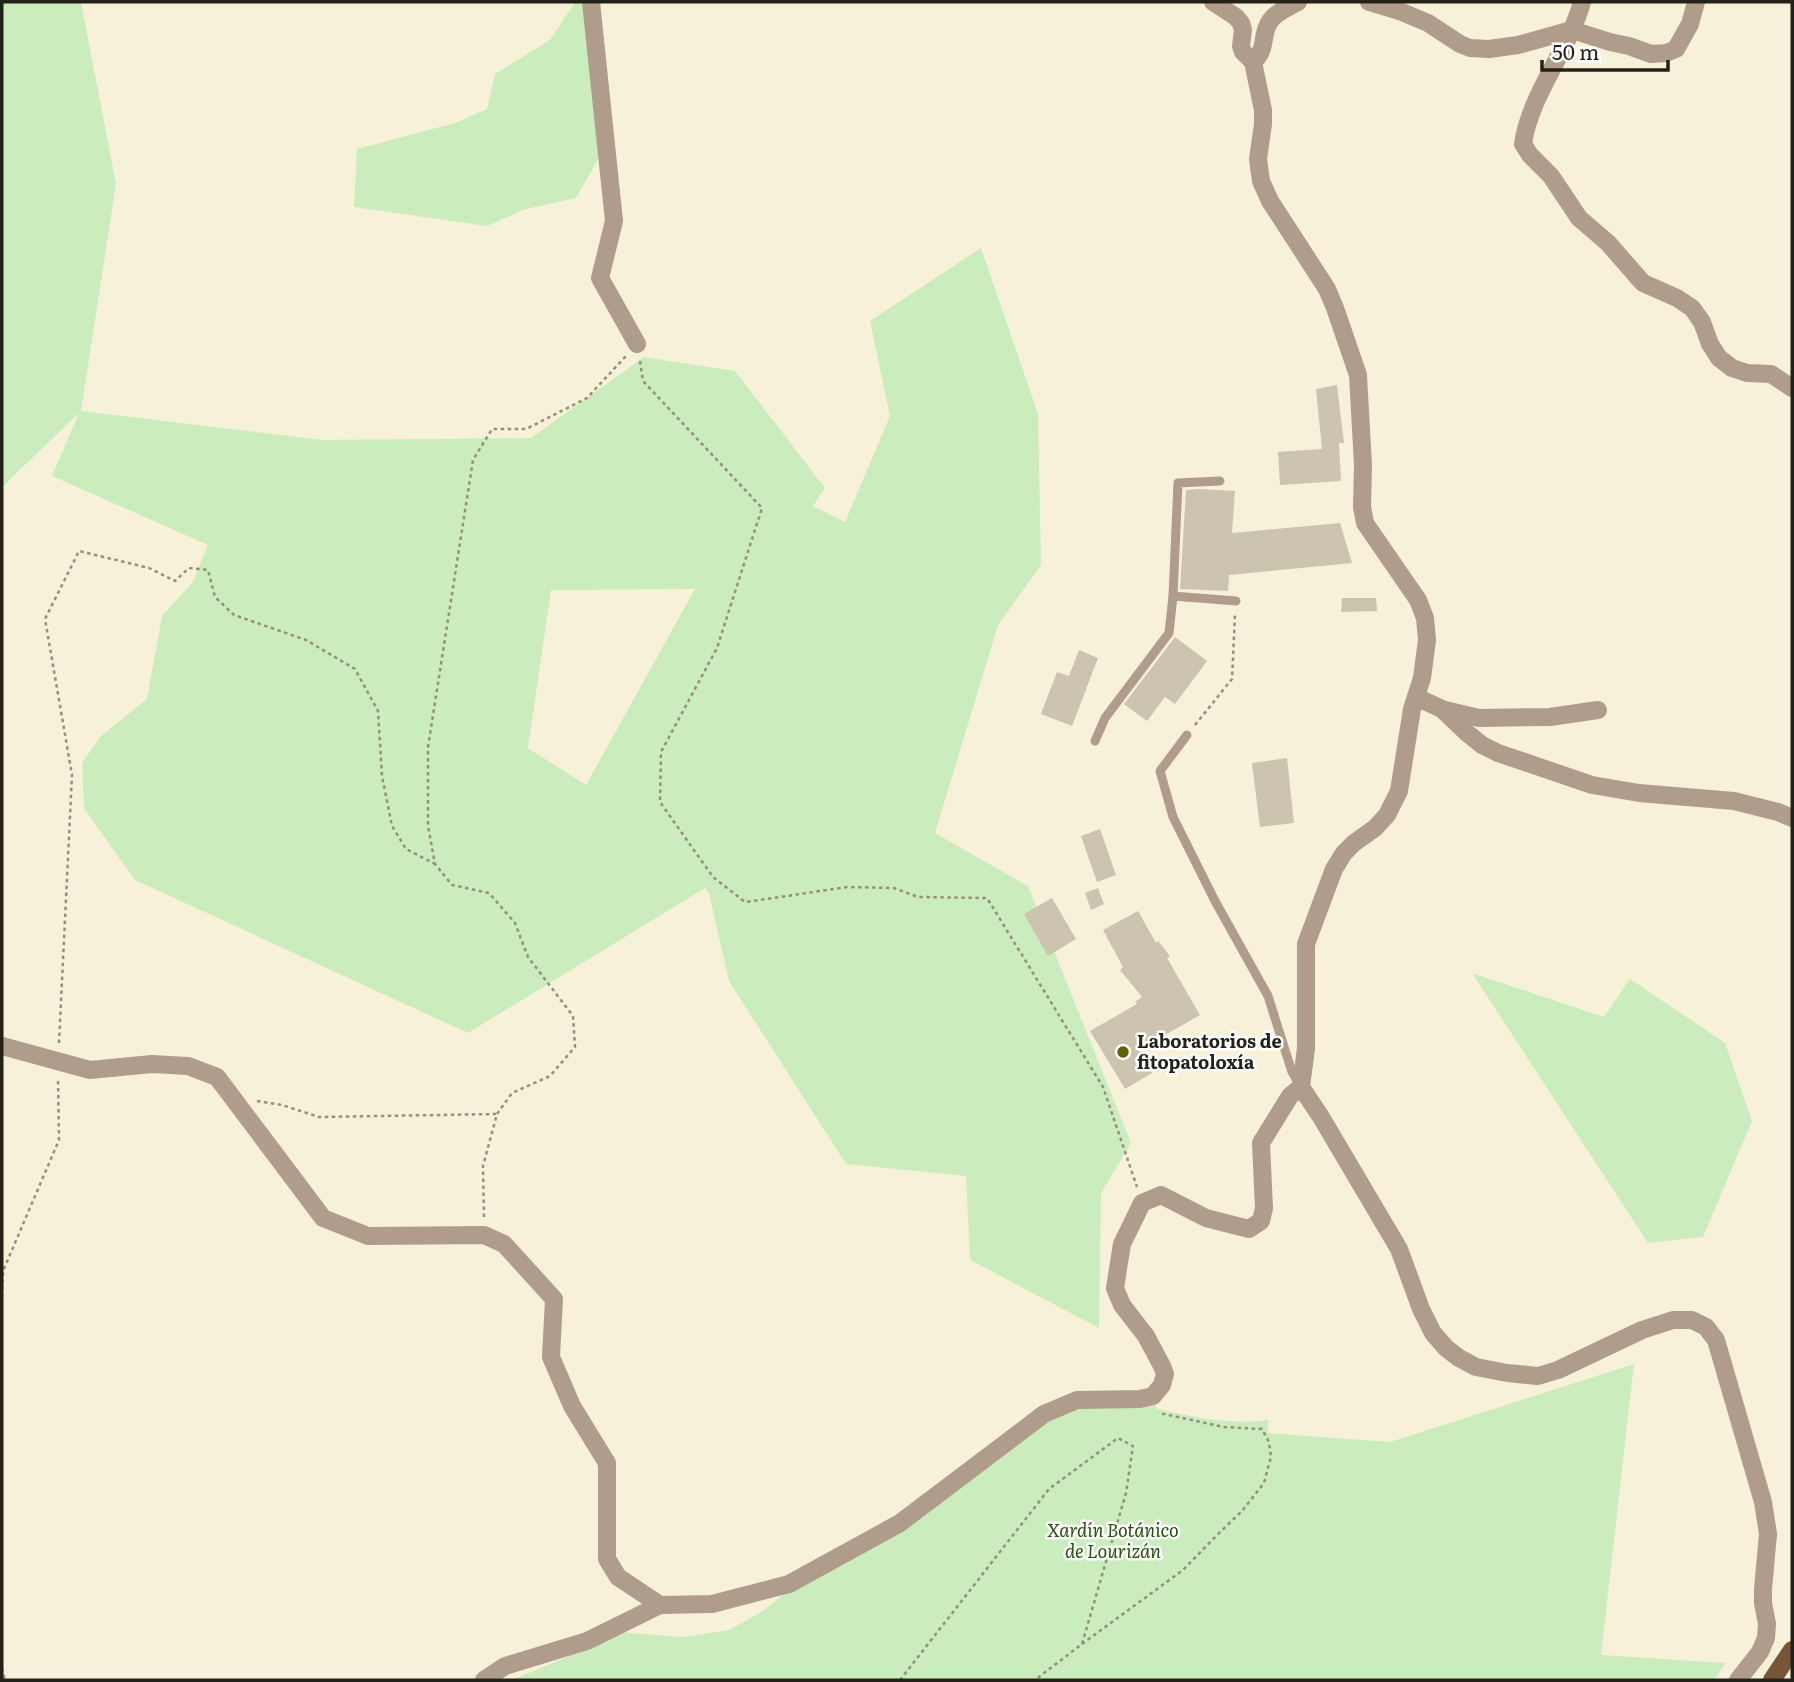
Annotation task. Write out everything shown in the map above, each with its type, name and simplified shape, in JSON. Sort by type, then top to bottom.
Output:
[{"type":"main road","points":[[1772,1680],[1792,1650]]},
{"type":"street","points":[[591,2],[614,221],[600,278],[637,344]]},
{"type":"street","points":[[1213,2],[1241,23],[1241,46],[1253,62],[1263,110],[1258,159],[1261,181],[1270,201],[1327,289],[1357,375],[1363,465],[1362,507],[1365,523],[1418,600],[1425,618],[1427,640],[1422,678],[1412,709],[1399,791],[1387,815],[1344,853],[1334,869],[1306,944],[1306,1048],[1301,1087],[1388,1230],[1405,1263],[1421,1310],[1433,1333],[1459,1358],[1476,1367],[1538,1376],[1558,1370],[1642,1330],[1673,1320],[1692,1320],[1706,1327],[1716,1340],[1763,1502],[1768,1534],[1763,1589],[1766,1637],[1760,1652],[1738,1680]]},
{"type":"street","points":[[1253,62],[1261,54],[1269,23],[1274,16],[1298,2]]},
{"type":"street","points":[[1369,2],[1428,23],[1470,48],[1489,49],[1518,45],[1572,30],[1651,54],[1676,49],[1690,23],[1696,2]]},
{"type":"street","points":[[1582,2],[1572,30],[1554,63],[1525,130],[1523,144],[1551,176],[1579,218],[1608,243],[1643,283],[1678,298],[1692,308],[1702,322],[1710,344],[1719,358],[1732,368],[1747,373],[1770,374],[1792,388]]},
{"type":"street","points":[[1416,697],[1441,709],[1479,718],[1550,717],[1598,710]]},
{"type":"street","points":[[1441,709],[1467,733],[1498,753],[1592,786],[1734,801],[1792,818]]},
{"type":"street","points":[[2,1046],[90,1070],[152,1064],[188,1066],[217,1077],[323,1218],[368,1236],[484,1234],[504,1244],[554,1299],[551,1357],[572,1406],[607,1463],[607,1559],[618,1577],[660,1605]]},
{"type":"street","points":[[484,1680],[505,1666],[587,1641],[660,1605],[712,1604],[789,1584],[900,1522],[1044,1414],[1077,1400],[1140,1399],[1153,1396],[1162,1385],[1165,1374],[1146,1336],[1122,1305],[1115,1288],[1122,1244],[1142,1203],[1161,1195],[1206,1218],[1250,1229],[1261,1221],[1264,1208],[1261,1143],[1290,1096],[1301,1087]]},
{"type":"lane","points":[[1095,741],[1105,718],[1169,633],[1178,483],[1220,481]]},
{"type":"lane","points":[[1173,596],[1236,601]]},
{"type":"lane","points":[[1187,735],[1160,771],[1172,817],[1268,996],[1292,1072],[1301,1087]]},
{"type":"path","points":[[435,864],[428,826],[428,747],[473,460],[492,429],[526,429],[587,398],[637,344]]},
{"type":"path","points":[[637,344],[643,381],[762,508],[717,648],[661,752],[660,802],[713,877],[744,902],[848,887],[894,888],[918,897],[987,898],[1103,1087],[1142,1203]]},
{"type":"path","points":[[2,1297],[3,1270],[59,1140],[58,1062],[72,775],[45,619],[79,551],[149,568],[175,581],[189,568],[208,570],[215,597],[234,615],[306,640],[355,669],[378,710],[382,776],[392,826],[406,849],[435,864],[452,885],[489,892],[515,923],[528,957],[573,1016],[575,1047],[550,1076],[512,1093],[497,1114],[483,1166],[484,1234]]},
{"type":"path","points":[[1187,735],[1232,679],[1236,601]]},
{"type":"path","points":[[236,1102],[254,1101],[282,1105],[319,1117],[497,1114]]},
{"type":"path","points":[[1035,1680],[1183,1570],[1242,1511],[1264,1483],[1271,1457],[1269,1442],[1262,1429],[1224,1427],[1162,1414],[1127,1399]]},
{"type":"path","points":[[900,1680],[1049,1489],[1118,1438],[1133,1446],[1126,1493],[1082,1644]]},
{"type":"path","points":[[2,1668],[5,1680]]},
{"type":"green space","points":[[2,2],[81,2],[116,184],[81,411],[323,440],[531,438],[644,357],[735,371],[825,488],[813,506],[845,522],[890,416],[870,321],[981,248],[1038,414],[1041,565],[998,625],[935,833],[1028,886],[1131,1143],[1101,1193],[1099,1328],[970,1260],[966,1176],[846,1164],[729,981],[709,893],[705,888],[468,1033],[135,880],[84,808],[82,763],[101,736],[147,699],[162,616],[193,582],[208,545],[52,476],[79,413],[2,487]],"holes":[[[695,589],[586,785],[528,748],[551,590]]]},
{"type":"green space","points":[[575,2],[590,2],[598,159],[576,198],[526,209],[487,226],[354,207],[357,149],[455,123],[487,109],[495,74],[550,40]]},
{"type":"green space","points":[[1472,973],[1604,1017],[1630,979],[1725,1043],[1752,1121],[1703,1237],[1648,1243]]},
{"type":"green space","name":"Xardín Botánico de Lourizán","points":[[1634,1364],[1601,1655],[1725,1663],[1715,1680],[512,1680],[586,1649],[617,1632],[684,1637],[729,1630],[763,1611],[802,1579],[1016,1439],[1079,1402],[1153,1401],[1157,1409],[1198,1417],[1240,1422],[1268,1420],[1268,1433],[1390,1442]]},
{"type":"building","points":[[1337,385],[1344,443],[1339,443],[1341,481],[1280,485],[1278,452],[1322,449],[1316,389]]},
{"type":"building","points":[[1186,490],[1235,491],[1232,533],[1340,523],[1352,563],[1229,575],[1228,591],[1180,589]]},
{"type":"building","points":[[1342,598],[1376,598],[1377,611],[1341,612]]},
{"type":"building","points":[[1175,637],[1207,661],[1175,704],[1165,697],[1147,721],[1124,704]]},
{"type":"building","points":[[1079,650],[1098,658],[1072,726],[1041,714],[1057,672],[1069,676]]},
{"type":"building","points":[[1287,758],[1294,823],[1260,827],[1252,763]]},
{"type":"building","points":[[1100,829],[1116,875],[1097,882],[1081,836]]},
{"type":"building","points":[[1098,888],[1104,904],[1091,910],[1085,893]]},
{"type":"building","points":[[1052,898],[1076,939],[1048,956],[1024,914]]},
{"type":"building","points":[[1138,911],[1156,943],[1158,941],[1170,956],[1167,958],[1200,1015],[1139,1050],[1152,1073],[1125,1089],[1090,1031],[1137,1004],[1135,1002],[1142,997],[1120,970],[1123,967],[1103,930]]},
{"type":"place","name":"Laboratorios de fitopatoloxía","points":[[1123,1052]]}]
